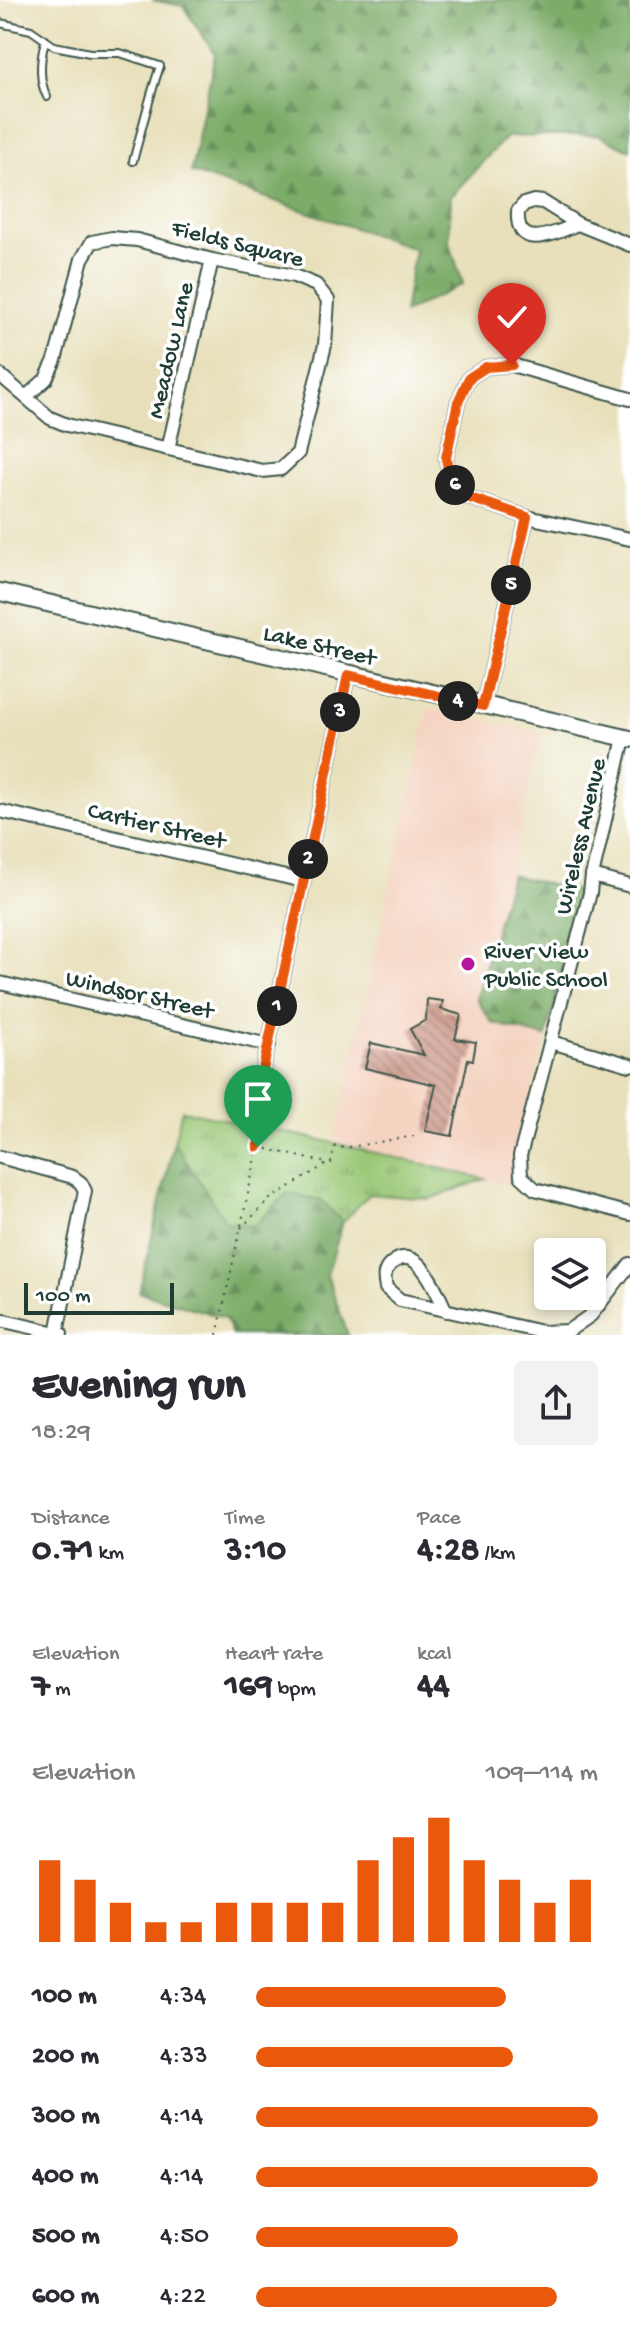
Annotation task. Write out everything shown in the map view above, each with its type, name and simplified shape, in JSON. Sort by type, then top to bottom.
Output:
[{"type":"street","points":[[578,224],[551,235],[533,237],[527,235],[518,223],[518,211],[524,204],[543,202],[578,224],[630,245]]},
{"type":"street","name":"Fields Square","points":[[0,375],[50,418],[67,425],[262,471],[281,469],[298,453],[325,345],[328,300],[316,285],[294,276],[212,260],[137,240],[112,238],[92,242],[82,259],[55,360],[46,379],[27,396]]},
{"type":"street","name":"Meadow Lane","points":[[168,449],[212,260]]},
{"type":"street","points":[[630,399],[512,365],[486,367],[469,378],[458,402],[446,458],[450,479],[461,495],[527,517],[630,539]]},
{"type":"street","points":[[483,706],[527,517]]},
{"type":"street","name":"Lake Street","points":[[0,592],[627,738]]},
{"type":"street","points":[[252,1120],[348,675]]},
{"type":"street","name":"Wireless Avenue","points":[[627,738],[590,893],[520,1156],[521,1176],[535,1189],[630,1214]]},
{"type":"street","name":"Cartier Street","points":[[0,811],[303,881]]},
{"type":"street","points":[[592,876],[630,886]]},
{"type":"street","name":"Windsor Street","points":[[0,983],[269,1045]]},
{"type":"street","points":[[551,1042],[630,1065]]},
{"type":"street","points":[[0,1157],[73,1177],[85,1191],[60,1334],[0,1320]]},
{"type":"street","points":[[446,1311],[418,1263],[403,1258],[387,1268],[384,1275],[386,1288],[400,1300],[446,1311],[542,1332],[568,1331],[591,1315],[630,1264]]},
{"type":"lane","points":[[0,23],[31,30],[54,46],[90,53],[120,53],[160,66],[147,101],[146,119],[133,161]]},
{"type":"lane","points":[[45,41],[41,55],[41,85],[47,97]]},
{"type":"path","points":[[217,1335],[263,1125],[252,1120]]},
{"type":"path","points":[[240,1229],[270,1199],[331,1163],[335,1146],[344,1148],[420,1135]]},
{"type":"path","points":[[258,1147],[328,1163]]},
{"type":"shaded area","name":"River View Public School","points":[[428,708],[541,733],[511,874],[582,892],[509,1185],[334,1143]]},
{"type":"green space","points":[[152,0],[630,0],[630,150],[598,135],[506,137],[451,196],[449,241],[463,284],[404,313],[415,249],[191,172],[215,54],[183,6]]},
{"type":"green space","points":[[511,875],[582,892],[546,1037],[492,1023],[476,998]]},
{"type":"green space","points":[[182,1110],[485,1179],[430,1199],[369,1194],[343,1222],[321,1200],[287,1193],[254,1226],[226,1222],[174,1142]]},
{"type":"green space","points":[[174,1142],[226,1222],[254,1226],[287,1193],[321,1200],[343,1222],[327,1275],[348,1335],[232,1335],[225,1318],[139,1292]]},
{"type":"building","points":[[427,999],[443,1001],[441,1009],[461,1015],[455,1039],[476,1042],[473,1060],[468,1059],[452,1136],[425,1131],[436,1085],[365,1068],[371,1043],[424,1055],[410,1029],[426,1020]]},
{"type":"place","name":"River View Public School","points":[[468,964]]},
{"type":"route","points":[[258,1147],[263,1125],[252,1120],[348,675],[483,706],[527,517],[461,495],[450,479],[446,458],[458,402],[469,378],[486,367],[512,365]]}]
